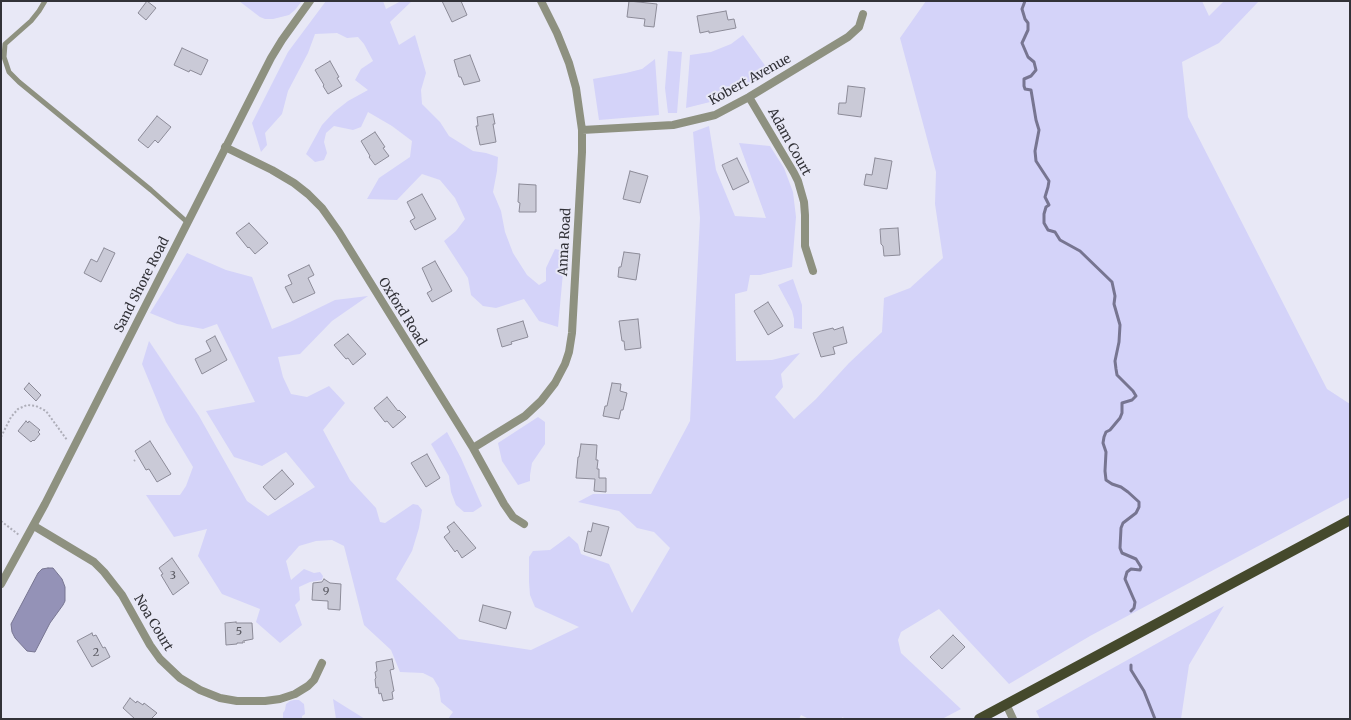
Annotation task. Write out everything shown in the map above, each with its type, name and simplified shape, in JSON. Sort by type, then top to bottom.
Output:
[{"type":"main road","points":[[979,719],[1350,520]]},
{"type":"street","name":"Sand Shore Road","points":[[1,584],[34,526],[271,58],[310,1]]},
{"type":"street","name":"Anna Road","points":[[473,448],[525,416],[536,407],[555,383],[567,358],[572,324],[582,130],[576,88],[569,63],[557,33],[541,1]]},
{"type":"street","name":"Kobert Avenue","points":[[582,130],[657,127],[682,124],[715,115],[749,98],[848,37],[859,26],[863,14]]},
{"type":"street","name":"Adam Court","points":[[749,98],[798,181],[804,202],[805,246],[813,271]]},
{"type":"street","name":"Oxford Road","points":[[225,147],[272,170],[294,183],[322,208],[339,232],[473,448],[504,504],[513,517],[524,524]]},
{"type":"street","name":"Noa Court","points":[[34,526],[94,562],[122,595],[150,645],[160,659],[174,673],[196,688],[215,696],[237,701],[266,701],[280,699],[295,694],[308,686],[314,680],[322,663]]},
{"type":"street","points":[[1006,704],[1013,719]]},
{"type":"lane","points":[[45,1],[31,21],[5,44],[4,57],[9,72],[19,82],[145,185],[187,222]]},
{"type":"path","points":[[1,437],[11,417],[18,409],[26,405],[36,406],[46,411],[69,443],[75,446]]},
{"type":"path","points":[[1,520],[26,540]]},
{"type":"shaded area","points":[[239,1],[302,1],[289,15],[273,19],[265,19],[260,17]]},
{"type":"shaded area","points":[[326,1],[383,1],[386,9],[401,1],[412,1],[390,22],[399,45],[415,35],[426,73],[421,90],[422,104],[440,122],[449,136],[473,151],[498,157],[493,192],[501,211],[505,232],[513,253],[527,275],[539,285],[546,281],[546,268],[555,249],[565,251],[558,327],[539,321],[524,299],[496,308],[483,306],[471,295],[468,278],[444,241],[456,231],[465,219],[455,198],[440,180],[422,174],[397,200],[367,199],[379,178],[410,157],[412,141],[392,126],[368,112],[361,127],[353,130],[334,126],[326,133],[324,142],[327,153],[324,160],[315,162],[306,154],[322,125],[334,112],[348,101],[368,90],[355,80],[361,69],[373,61],[364,44],[358,37],[347,38],[337,33],[315,34],[308,53],[288,91],[282,114],[265,133],[267,145],[261,152],[252,123],[288,52]]},
{"type":"shaded area","points":[[926,1],[1202,1],[1209,16],[1224,1],[1259,1],[1219,43],[1182,62],[1188,117],[1327,389],[1350,404],[1350,497],[1090,636],[1009,684],[939,609],[901,632],[898,640],[901,653],[961,709],[942,719],[844,719],[843,717],[840,719],[809,719],[801,715],[799,719],[448,719],[453,712],[441,702],[439,688],[433,678],[423,673],[400,672],[391,650],[364,625],[344,546],[332,540],[316,541],[299,546],[286,561],[291,580],[304,569],[314,573],[320,572],[323,576],[322,580],[310,582],[299,587],[300,600],[295,605],[302,625],[280,643],[256,622],[260,609],[222,594],[198,556],[207,529],[174,537],[146,495],[180,495],[186,486],[193,467],[166,422],[142,364],[149,341],[199,416],[247,501],[268,516],[315,487],[286,452],[262,466],[234,457],[206,411],[255,402],[217,324],[203,329],[177,324],[150,313],[187,253],[226,270],[252,277],[272,329],[335,300],[368,296],[332,321],[300,354],[278,357],[283,377],[291,394],[307,397],[329,386],[345,403],[323,430],[350,480],[376,508],[380,522],[385,523],[413,504],[418,505],[422,510],[419,528],[412,551],[396,579],[459,639],[531,650],[579,627],[535,607],[530,595],[529,557],[533,551],[550,550],[569,536],[578,544],[581,554],[609,564],[632,613],[670,548],[654,532],[637,528],[619,511],[578,502],[593,494],[651,494],[690,421],[700,218],[693,132],[709,126],[716,170],[735,216],[766,218],[739,143],[770,146],[784,168],[793,192],[796,217],[792,267],[760,275],[750,275],[747,291],[735,294],[736,361],[772,360],[800,353],[781,374],[783,387],[775,397],[794,419],[816,399],[849,363],[882,332],[884,298],[910,288],[943,258],[935,204],[936,172],[900,38]]},
{"type":"shaded area","points":[[743,35],[769,71],[718,100],[686,108],[690,55],[711,52],[731,44]]},
{"type":"shaded area","points":[[668,51],[682,52],[677,113],[668,113],[665,88]]},
{"type":"shaded area","points":[[655,59],[659,115],[599,120],[593,79],[642,69]]},
{"type":"shaded area","points":[[793,279],[802,305],[802,329],[794,328],[792,311],[778,285]]},
{"type":"shaded area","points":[[538,417],[545,422],[545,444],[532,463],[530,481],[518,485],[502,461],[498,443]]},
{"type":"shaded area","points":[[447,432],[461,458],[482,506],[473,512],[464,512],[456,505],[451,492],[449,476],[431,444]]},
{"type":"shaded area","points":[[53,568],[62,579],[65,587],[65,601],[50,623],[35,652],[27,651],[15,638],[12,632],[11,624],[38,573],[42,569]]},
{"type":"shaded area","points":[[1224,606],[1189,665],[1181,719],[1040,719],[1036,711]]},
{"type":"shaded area","points":[[333,699],[365,719],[336,719]]},
{"type":"shaded area","points":[[294,700],[299,700],[304,704],[305,714],[302,716],[302,719],[283,719],[286,704]]},
{"type":"building","points":[[147,1],[156,8],[146,20],[138,13]]},
{"type":"building","points":[[442,1],[461,1],[467,15],[452,22]]},
{"type":"building","points":[[629,1],[657,4],[654,27],[644,26],[645,19],[627,17]]},
{"type":"building","points":[[726,11],[728,20],[734,19],[736,28],[709,33],[709,31],[700,33],[697,16]]},
{"type":"building","points":[[182,48],[208,60],[201,75],[190,70],[189,72],[174,65]]},
{"type":"building","points":[[470,55],[480,81],[464,85],[461,77],[459,77],[454,60]]},
{"type":"building","points":[[330,61],[342,86],[328,94],[315,70]]},
{"type":"building","points":[[848,86],[865,88],[861,117],[838,114],[839,103],[846,103]]},
{"type":"building","points":[[493,114],[496,142],[480,145],[476,126],[478,126],[477,117]]},
{"type":"building","points":[[157,116],[171,127],[158,143],[155,140],[148,148],[138,140]]},
{"type":"building","points":[[375,132],[389,156],[375,165],[361,141]]},
{"type":"building","points":[[737,158],[749,182],[733,190],[722,165]]},
{"type":"building","points":[[875,158],[892,161],[887,189],[864,185],[866,174],[872,175]]},
{"type":"building","points":[[630,171],[648,176],[640,203],[623,199]]},
{"type":"building","points":[[519,184],[536,185],[536,212],[519,212]]},
{"type":"building","points":[[422,194],[436,219],[415,230],[410,221],[415,218],[407,202]]},
{"type":"building","points":[[249,223],[268,243],[255,254],[236,233]]},
{"type":"building","points":[[898,228],[900,255],[884,256],[883,246],[881,244],[880,229]]},
{"type":"building","points":[[104,248],[115,253],[101,282],[84,273],[91,259],[97,262]]},
{"type":"building","points":[[624,252],[640,254],[636,280],[618,277],[619,267],[621,267]]},
{"type":"building","points":[[435,261],[452,291],[432,302],[427,293],[432,290],[422,268]]},
{"type":"building","points":[[309,265],[314,275],[308,278],[315,293],[293,303],[285,287],[292,284],[288,275]]},
{"type":"building","points":[[768,302],[783,326],[768,335],[754,311]]},
{"type":"building","points":[[638,319],[641,348],[625,350],[619,321]]},
{"type":"building","points":[[523,321],[528,337],[511,342],[512,344],[502,347],[497,329]]},
{"type":"building","points":[[843,327],[847,343],[833,347],[835,354],[821,357],[813,333]]},
{"type":"building","points":[[348,334],[366,354],[353,365],[334,345]]},
{"type":"building","points":[[215,336],[227,360],[202,374],[195,359],[211,351],[206,341]]},
{"type":"building","points":[[29,383],[41,395],[36,401],[24,389]]},
{"type":"building","points":[[612,383],[621,384],[620,391],[627,393],[619,419],[603,416],[605,406],[607,406]]},
{"type":"building","points":[[387,397],[398,411],[399,410],[406,417],[393,428],[387,421],[385,422],[374,408]]},
{"type":"building","points":[[26,421],[28,423],[29,421],[40,430],[38,432],[40,434],[34,441],[33,440],[31,442],[18,431]]},
{"type":"building","points":[[150,441],[171,474],[157,482],[149,469],[146,470],[135,451]]},
{"type":"building","points":[[581,444],[597,445],[597,469],[599,469],[599,478],[606,478],[606,492],[594,491],[595,479],[576,478]]},
{"type":"building","points":[[427,454],[440,478],[426,487],[411,463]]},
{"type":"building","points":[[282,470],[294,484],[275,500],[263,487]]},
{"type":"building","points":[[454,522],[476,548],[462,558],[457,550],[455,552],[444,537],[450,532],[447,527]]},
{"type":"building","points":[[593,523],[609,527],[601,556],[584,551],[588,531],[591,532]]},
{"type":"building","points":[[172,558],[189,583],[173,595],[161,575],[163,574],[159,568]]},
{"type":"building","points":[[324,579],[330,583],[341,584],[340,610],[328,609],[328,601],[312,600],[313,583],[322,582]]},
{"type":"building","points":[[483,605],[511,612],[506,629],[479,621]]},
{"type":"building","points":[[225,623],[252,623],[253,639],[243,641],[243,643],[226,645]]},
{"type":"building","points":[[92,633],[93,636],[96,635],[103,648],[105,647],[110,657],[92,667],[77,641]]},
{"type":"building","points":[[953,635],[965,647],[942,669],[930,657]]},
{"type":"building","points":[[392,659],[394,669],[390,670],[394,691],[392,692],[393,699],[383,701],[381,693],[379,694],[378,687],[376,688],[376,662]]},
{"type":"building","points":[[130,698],[136,703],[137,701],[143,705],[144,703],[157,713],[151,719],[135,719],[123,708]]},
{"type":"waterway","points":[[1025,1],[1022,9],[1028,23],[1028,30],[1022,43],[1028,57],[1034,62],[1036,70],[1031,76],[1024,79],[1024,86],[1025,89],[1031,90],[1039,130],[1035,151],[1036,161],[1049,181],[1045,197],[1049,205],[1046,207],[1044,214],[1044,223],[1048,230],[1055,232],[1060,240],[1080,251],[1112,282],[1115,296],[1114,304],[1120,325],[1119,342],[1115,361],[1117,375],[1136,396],[1132,400],[1122,403],[1122,413],[1120,418],[1110,430],[1106,432],[1103,443],[1106,452],[1106,480],[1121,487],[1139,502],[1139,507],[1136,513],[1123,523],[1121,528],[1120,548],[1122,553],[1136,559],[1141,567],[1140,570],[1131,569],[1127,572],[1125,579],[1135,602],[1134,608],[1131,611]]},
{"type":"waterway","points":[[1131,665],[1131,670],[1144,691],[1155,719]]}]
